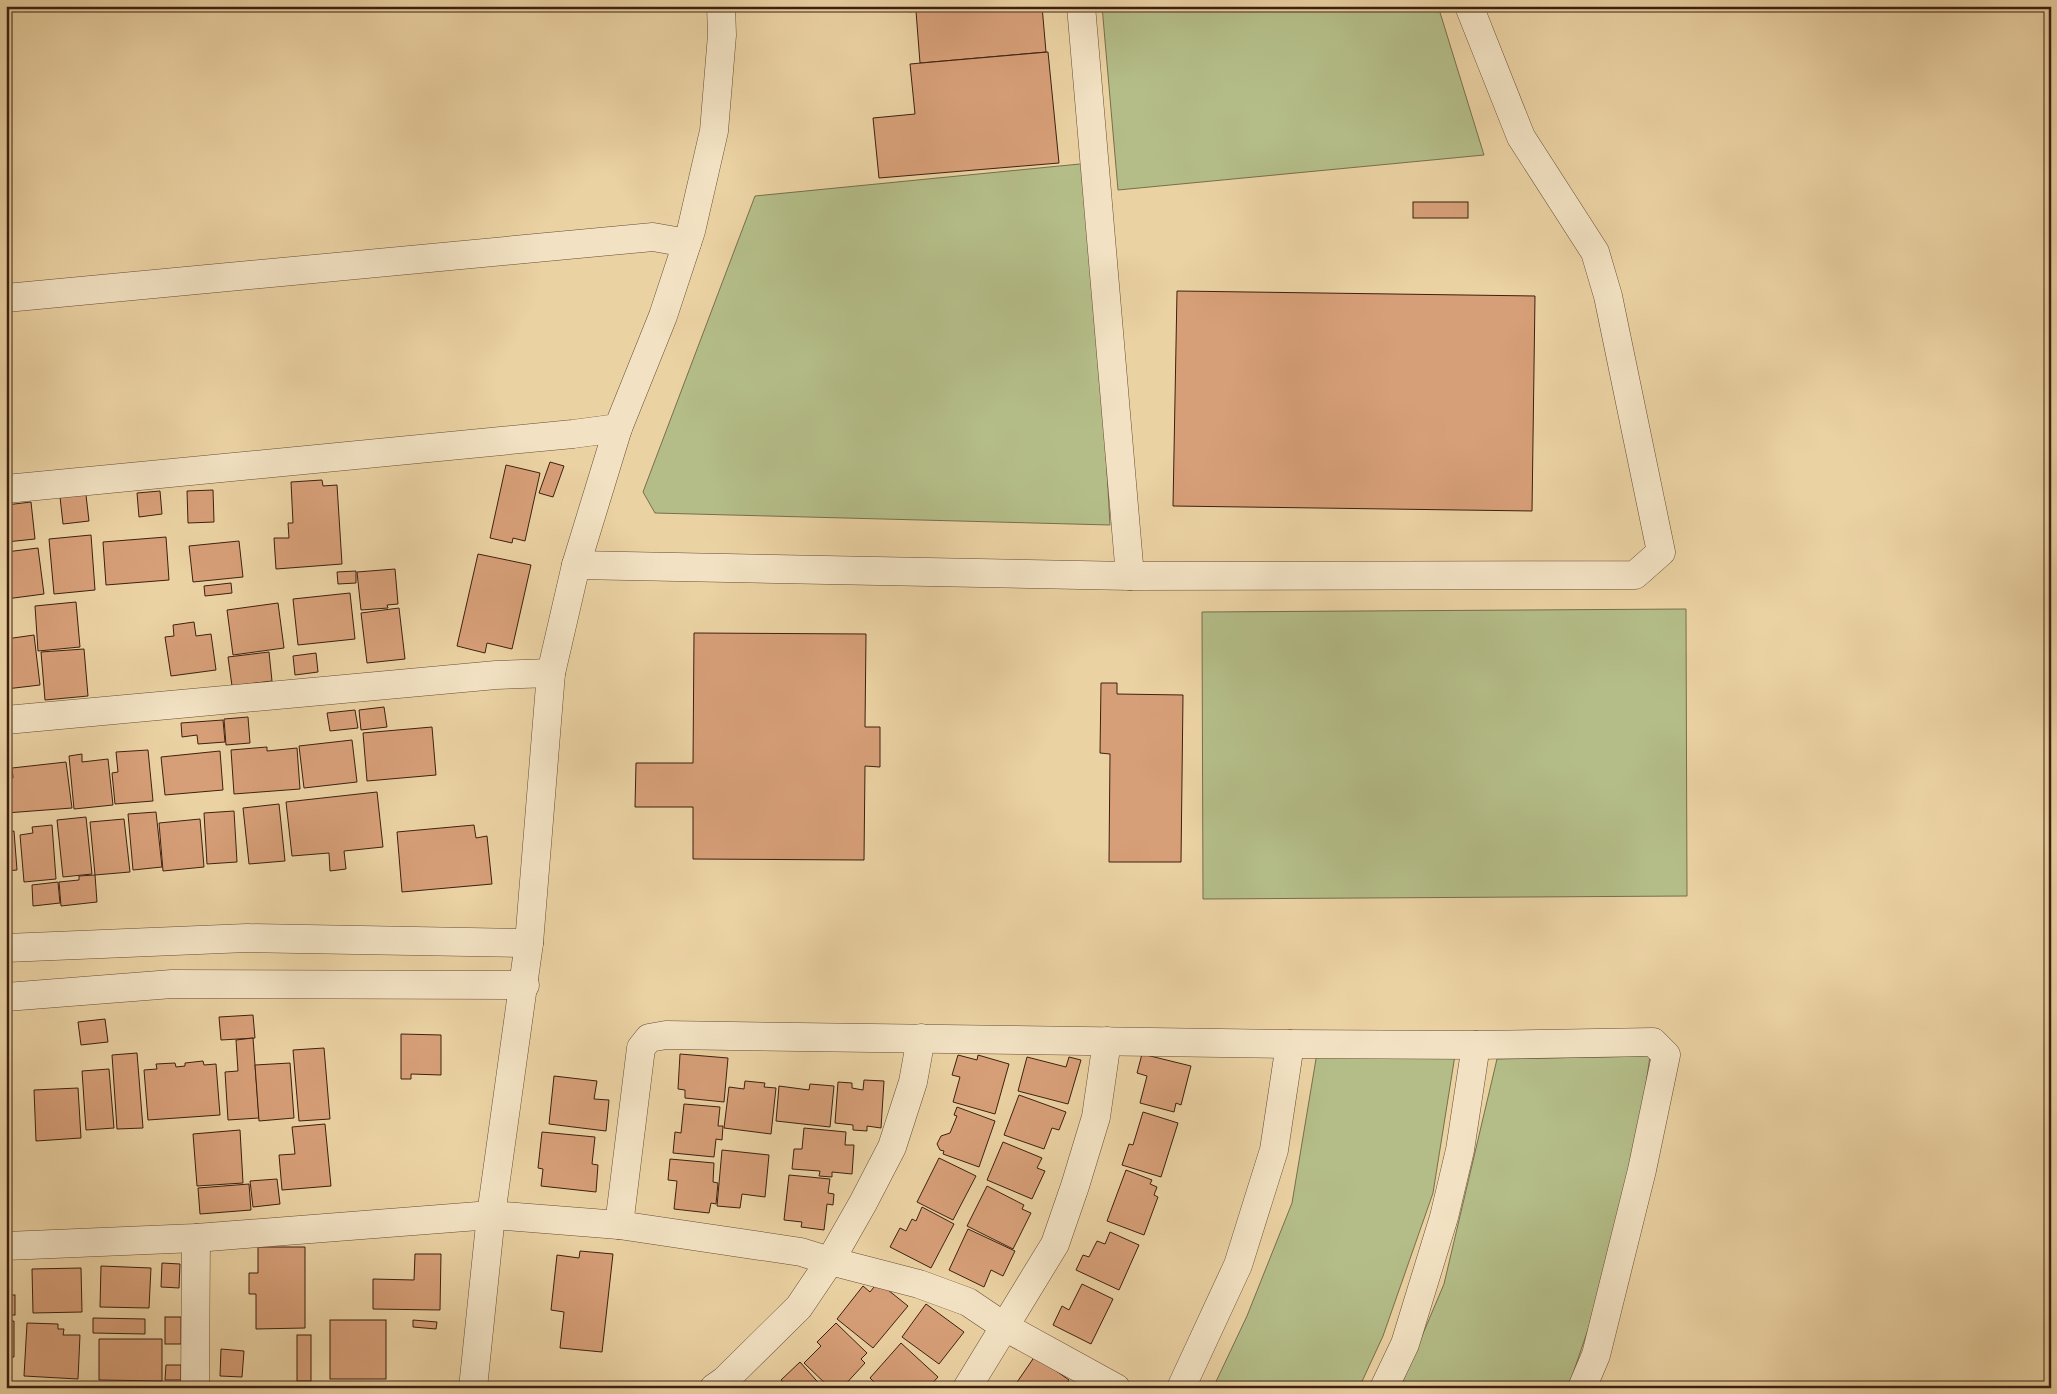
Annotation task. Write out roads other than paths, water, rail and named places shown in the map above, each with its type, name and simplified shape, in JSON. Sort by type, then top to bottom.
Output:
[{"type":"street","points":[[472,1388],[491,1215],[530,943],[551,673],[576,566],[618,428],[663,316],[691,231],[714,131],[722,35],[721,6]]},
{"type":"street","points":[[1081,6],[1130,576]]},
{"type":"street","points":[[576,566],[1130,576],[1635,575],[1661,552],[1608,296],[1594,252],[1521,137],[1469,6]]},
{"type":"street","points":[[6,298],[653,237],[687,243]]},
{"type":"street","points":[[6,489],[563,435],[618,428]]},
{"type":"street","points":[[6,720],[496,675],[551,673]]},
{"type":"street","points":[[6,948],[247,938],[530,943]]},
{"type":"street","points":[[6,997],[172,984],[525,985]]},
{"type":"street","points":[[619,1225],[642,1048],[648,1038],[666,1034],[1290,1044],[1476,1045],[1653,1042],[1666,1056],[1642,1170],[1596,1355],[1582,1388]]},
{"type":"street","points":[[714,1388],[724,1381],[799,1307],[830,1261],[892,1147],[914,1082],[921,1038]]},
{"type":"street","points":[[967,1388],[1055,1244],[1096,1117],[1107,1041]]},
{"type":"street","points":[[1181,1388],[1240,1256],[1274,1150],[1290,1044]]},
{"type":"street","points":[[1384,1388],[1405,1344],[1444,1217],[1460,1150],[1476,1045]]},
{"type":"street","points":[[6,1246],[196,1238],[491,1215],[619,1225],[801,1252],[919,1284],[968,1302],[1005,1327],[1116,1388]]},
{"type":"street","points":[[195,1388],[196,1238]]}]
